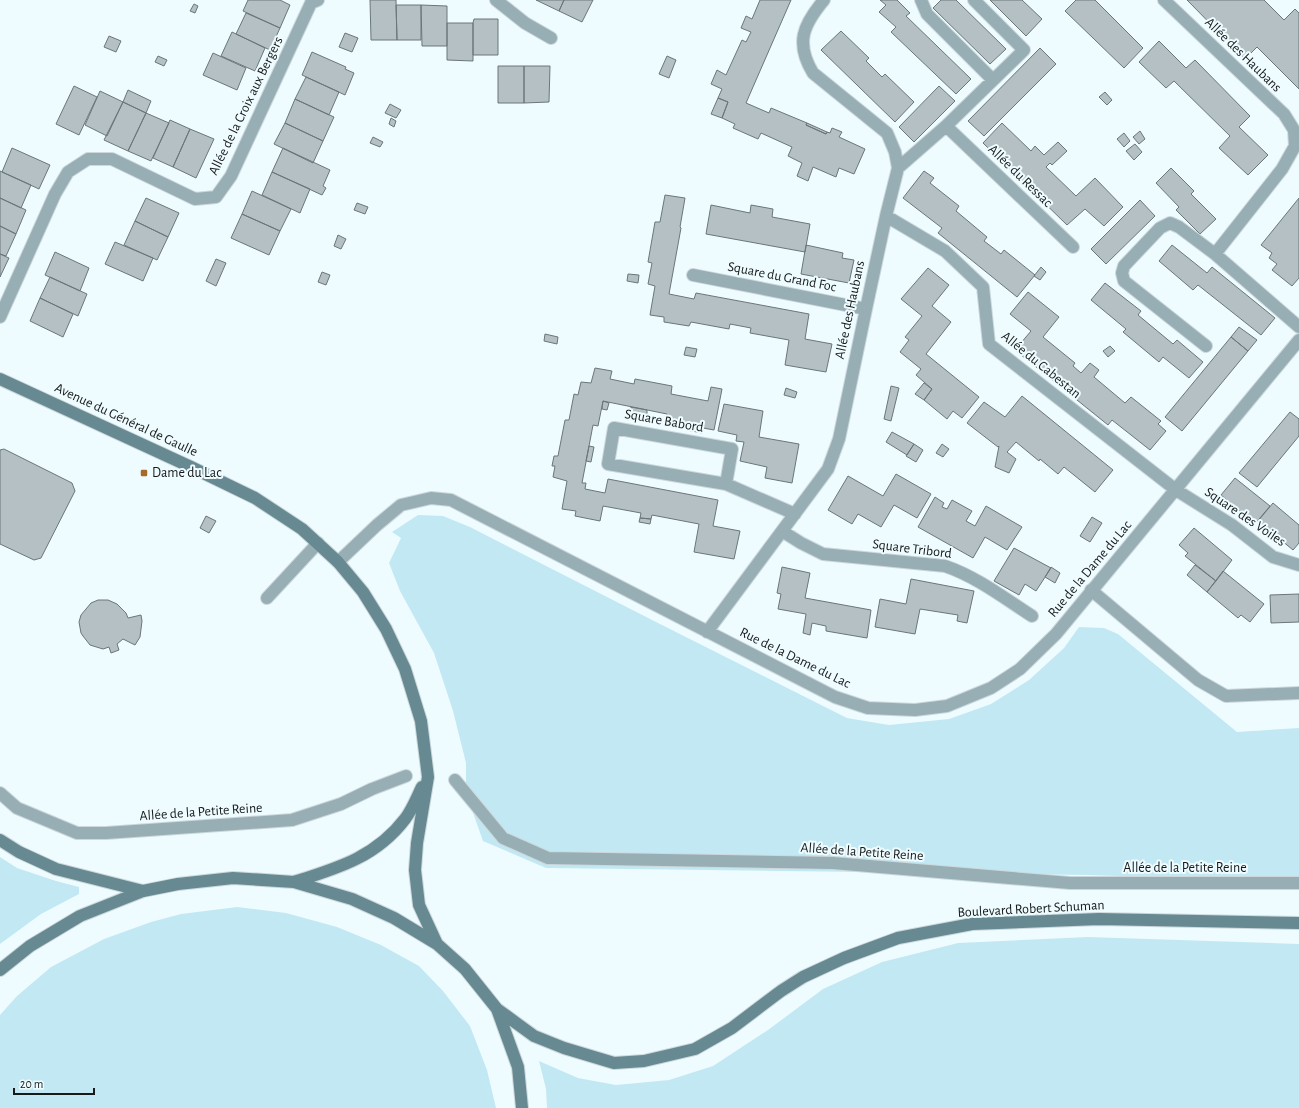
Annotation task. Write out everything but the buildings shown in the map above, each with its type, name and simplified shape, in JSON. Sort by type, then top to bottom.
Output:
[{"type":"main road","name":"Avenue du Général de Gaulle","points":[[0,379],[255,498],[302,529],[318,543],[338,562],[366,598],[386,629],[405,669],[422,721],[428,777],[417,843],[415,870],[419,905],[437,944]]},
{"type":"main road","points":[[294,882],[331,870],[360,858],[387,839],[406,818],[428,777]]},
{"type":"main road","points":[[0,840],[19,852],[56,869],[143,891]]},
{"type":"main road","points":[[0,970],[30,946],[80,916],[143,891],[178,884],[233,878],[294,882],[352,899],[394,918],[437,944],[465,969],[497,1009],[518,1067],[522,1108]]},
{"type":"main road","name":"Boulevard Robert Schuman","points":[[497,1009],[534,1036],[564,1048],[614,1062],[644,1061],[695,1049],[732,1028],[781,991],[803,978],[844,958],[898,938],[972,924],[1098,919],[1299,923]]},
{"type":"street","name":"Allée de la Croix aux Bergers","points":[[0,317],[54,194],[68,172],[88,159],[112,159],[196,199],[216,196],[231,176],[311,3],[318,0]]},
{"type":"street","points":[[496,0],[525,23],[552,38]]},
{"type":"street","name":"Allée des Haubans","points":[[708,632],[828,469],[839,439],[886,216],[898,168],[895,152],[887,133],[813,73],[806,62],[803,47],[804,31],[813,14],[824,0]]},
{"type":"street","points":[[921,0],[927,14],[993,80]]},
{"type":"street","points":[[898,168],[946,126],[1024,50],[974,0]]},
{"type":"street","name":"Allée des Haubans","points":[[1164,0],[1284,114],[1294,130],[1295,146],[1282,169],[1215,254]]},
{"type":"street","name":"Allée du Ressac","points":[[946,126],[1073,247]]},
{"type":"street","name":"Allée du Cabestan","points":[[886,216],[945,252],[983,287],[989,344],[1176,490]]},
{"type":"street","points":[[1206,346],[1124,281],[1122,273],[1124,266],[1160,228],[1170,223],[1179,227],[1215,254],[1299,327]]},
{"type":"street","name":"Square du Grand Foc","points":[[693,275],[866,309]]},
{"type":"street","name":"Rue de la Dame du Lac","points":[[338,562],[377,525],[401,506],[431,498],[451,500],[835,697],[868,708],[914,710],[947,706],[990,688],[1020,669],[1056,634],[1299,340]]},
{"type":"street","name":"Square Babord","points":[[726,484],[732,449],[614,428],[608,464],[726,484],[795,514]]},
{"type":"street","name":"Square des Voiles","points":[[1176,490],[1232,525],[1273,557],[1299,565]]},
{"type":"street","name":"Square Tribord","points":[[782,531],[823,554],[945,566],[975,579],[1032,616]]},
{"type":"street","points":[[266,598],[318,543]]},
{"type":"street","points":[[1092,590],[1198,680],[1226,696],[1299,693]]},
{"type":"street","name":"Allée de la Petite Reine","points":[[0,793],[16,808],[77,833],[106,834],[292,820],[341,804],[372,789],[406,776]]},
{"type":"street","name":"Allée de la Petite Reine","points":[[455,780],[503,838],[548,858],[833,863],[1070,883],[1299,883]]},
{"type":"shaded area","points":[[418,515],[443,516],[470,527],[847,718],[889,725],[949,719],[991,704],[1029,680],[1064,648],[1079,627],[1104,628],[1118,634],[1237,732],[1299,728],[1299,882],[1087,875],[546,868],[483,841],[466,793],[466,763],[453,711],[434,653],[400,591],[389,563],[401,538],[392,532]]},
{"type":"shaded area","points":[[0,857],[17,868],[79,887],[79,894],[41,914],[0,944]]},
{"type":"shaded area","points":[[237,907],[286,913],[337,927],[381,945],[419,966],[443,991],[470,1026],[487,1070],[496,1108],[0,1108],[0,1015],[17,996],[51,967],[104,939],[151,922],[181,914]]},
{"type":"shaded area","points":[[1088,937],[1299,944],[1299,1108],[547,1108],[546,1089],[539,1061],[578,1078],[616,1085],[669,1080],[713,1066],[768,1030],[823,989],[882,962],[958,943]]},
{"type":"place","name":"Dame du Lac","points":[[144,473]]}]
